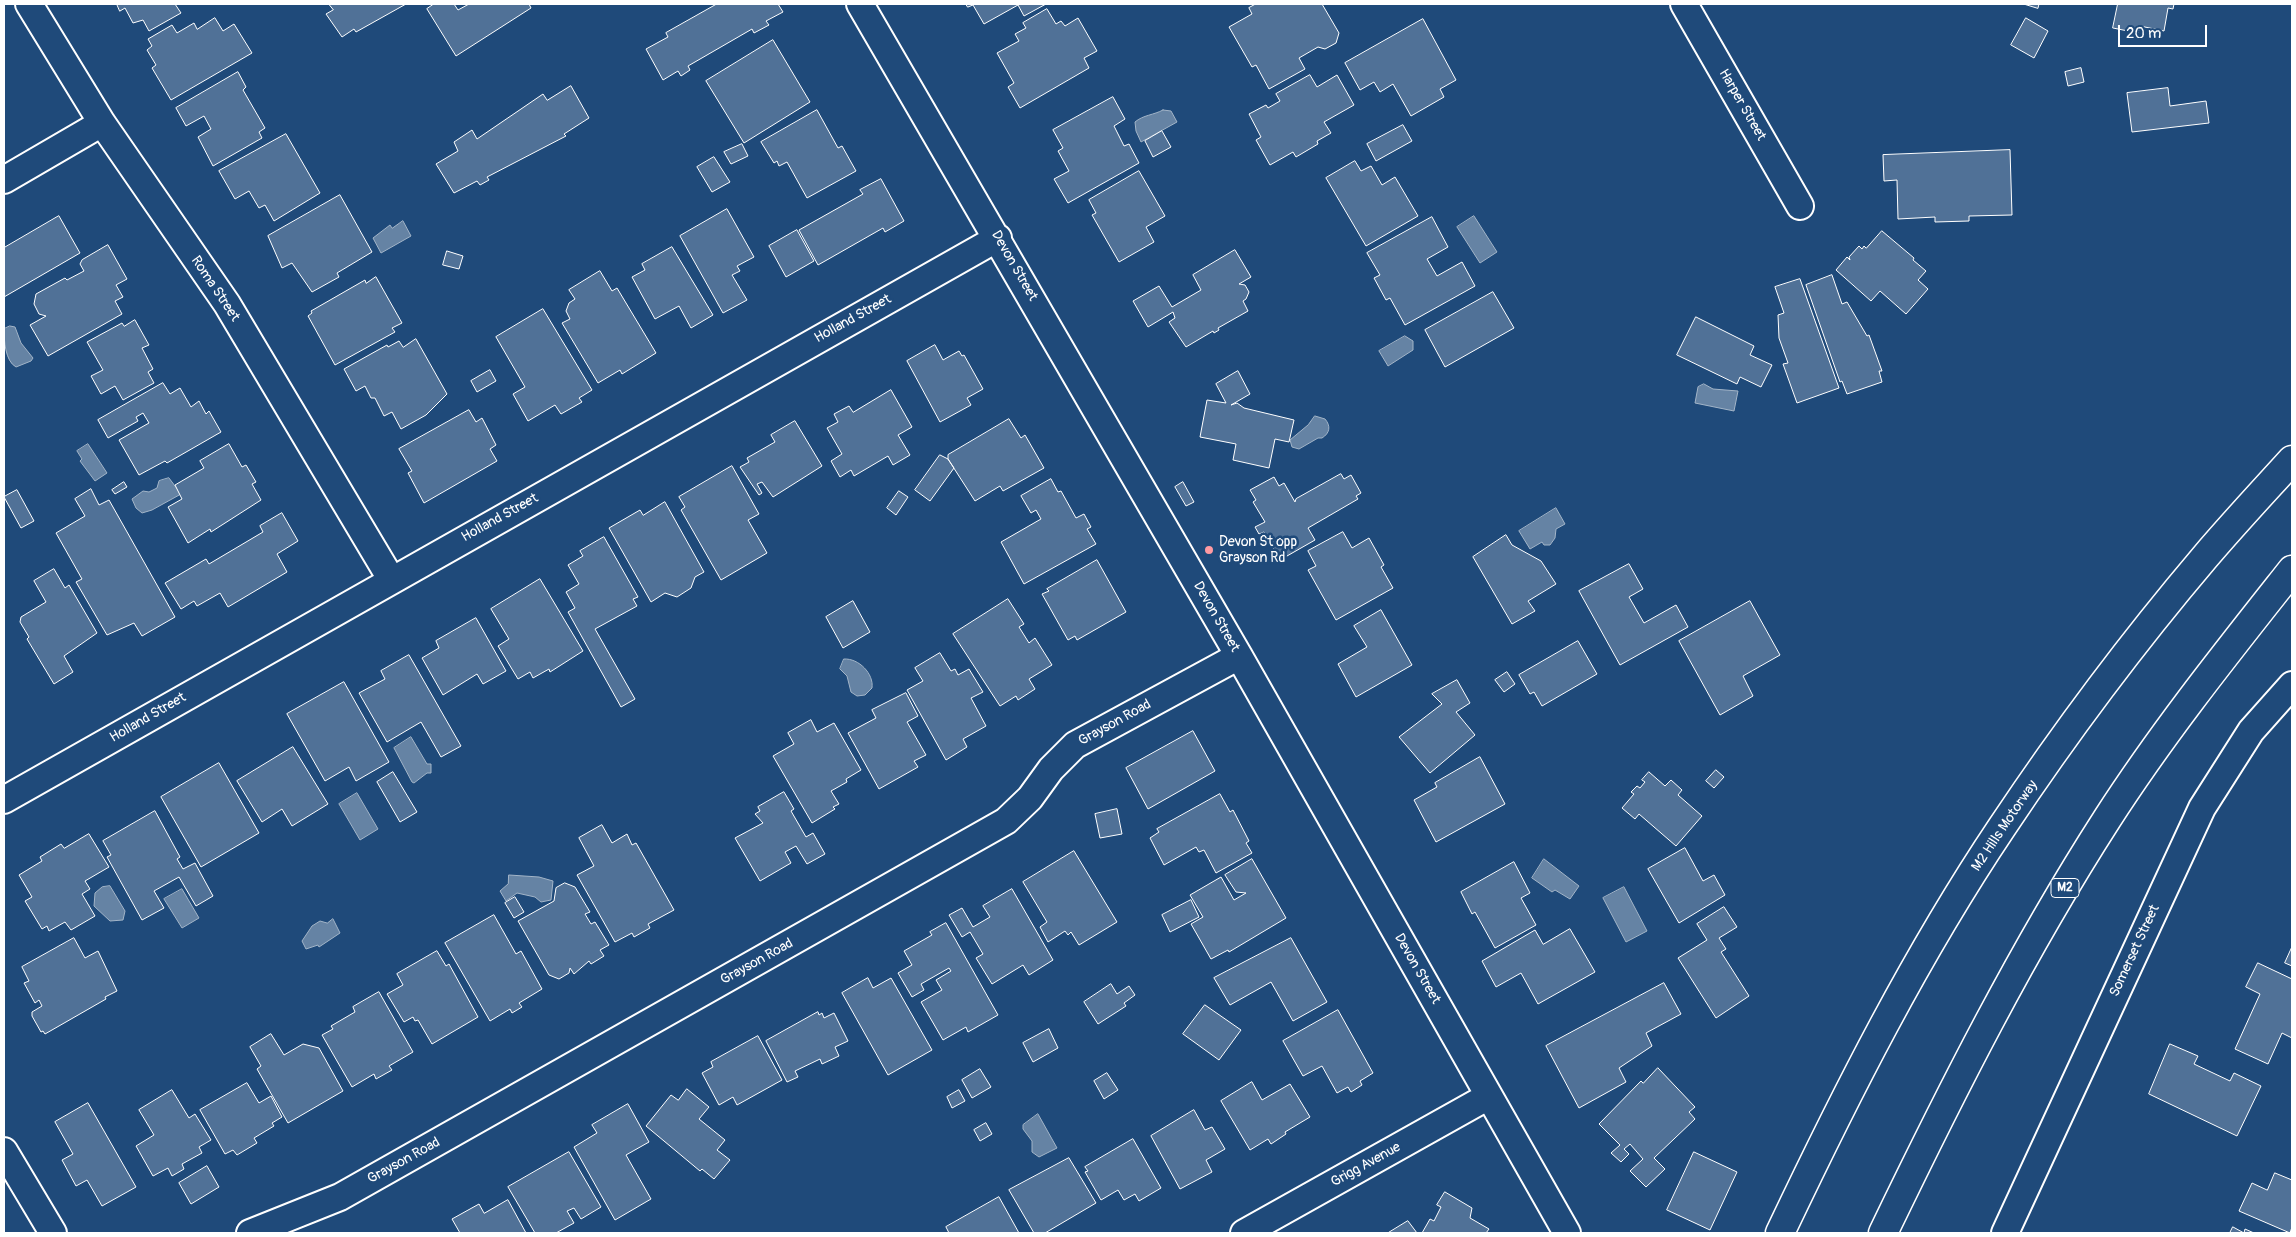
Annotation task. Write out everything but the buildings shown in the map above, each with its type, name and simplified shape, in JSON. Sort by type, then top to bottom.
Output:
[{"type":"highway","name":"M2 Hills Motorway","points":[[1780,1233],[1833,1122],[1916,966],[2002,827],[2111,673],[2204,558],[2292,460]]},
{"type":"highway","name":"M2","points":[[1883,1233],[1949,1097],[2030,944],[2107,818],[2204,681],[2292,570]]},
{"type":"street","name":"Roma Street","points":[[29,4],[102,123],[227,304],[391,580]]},
{"type":"street","name":"Devon Street","points":[[860,4],[998,238],[1239,656],[1567,1233]]},
{"type":"street","name":"Harper Street","points":[[1684,4],[1800,206]]},
{"type":"street","points":[[4,180],[102,123]]},
{"type":"street","name":"Holland Street","points":[[4,800],[998,238]]},
{"type":"street","name":"Grayson Road","points":[[250,1233],[340,1198],[1006,821],[1030,798],[1051,769],[1075,745],[1239,656]]},
{"type":"street","name":"Somerset Street","points":[[2005,1233],[2202,808],[2251,732],[2292,685]]},
{"type":"street","name":"Grigg Avenue","points":[[1244,1233],[1489,1096]]},
{"type":"street","points":[[4,1151],[53,1233]]},
{"type":"water","points":[[1163,110],[1171,111],[1177,122],[1141,142],[1136,131],[1135,122]]},
{"type":"water","points":[[1474,216],[1497,252],[1480,263],[1457,227]]},
{"type":"water","points":[[403,221],[411,236],[381,253],[373,238],[390,225],[392,228]]},
{"type":"water","points":[[10,326],[15,327],[21,343],[33,358],[31,361],[16,367],[9,360],[5,344],[4,329]]},
{"type":"water","points":[[1405,336],[1413,341],[1413,350],[1388,366],[1379,351]]},
{"type":"water","points":[[1704,384],[1713,389],[1738,391],[1734,411],[1695,403],[1698,387]]},
{"type":"water","points":[[1315,416],[1325,419],[1327,422],[1329,429],[1327,434],[1299,449],[1292,447],[1290,440],[1308,425]]},
{"type":"water","points":[[88,444],[107,473],[95,481],[80,461],[82,459],[77,451]]},
{"type":"water","points":[[169,478],[181,494],[152,510],[142,513],[136,508],[132,499],[143,491],[149,492],[157,488],[159,481]]},
{"type":"water","points":[[1556,508],[1565,524],[1556,529],[1555,538],[1550,545],[1544,545],[1542,542],[1530,549],[1519,531]]},
{"type":"water","points":[[844,659],[850,659],[860,664],[871,677],[872,688],[865,695],[857,696],[851,692],[847,676],[840,669]]},
{"type":"water","points":[[411,737],[427,764],[431,764],[431,773],[427,773],[414,783],[394,748]]},
{"type":"water","points":[[357,793],[378,829],[360,840],[339,804]]},
{"type":"water","points":[[1544,859],[1579,886],[1570,899],[1555,890],[1552,892],[1532,878]]},
{"type":"water","points":[[509,875],[539,877],[553,881],[551,900],[541,902],[535,897],[517,893],[506,901],[500,891],[508,884]]},
{"type":"water","points":[[110,886],[125,911],[123,920],[110,921],[94,906],[95,893],[102,887]]},
{"type":"water","points":[[1624,887],[1647,931],[1626,942],[1603,898]]},
{"type":"water","points":[[182,889],[199,918],[182,928],[164,899]]},
{"type":"water","points":[[333,919],[340,933],[319,947],[318,945],[306,949],[302,941],[312,926],[320,921],[327,923]]},
{"type":"water","points":[[1038,1114],[1057,1148],[1039,1157],[1032,1152],[1032,1141],[1023,1129],[1023,1125]]},
{"type":"place","name":"Devon St opp Grayson Rd","points":[[1209,550]]}]
